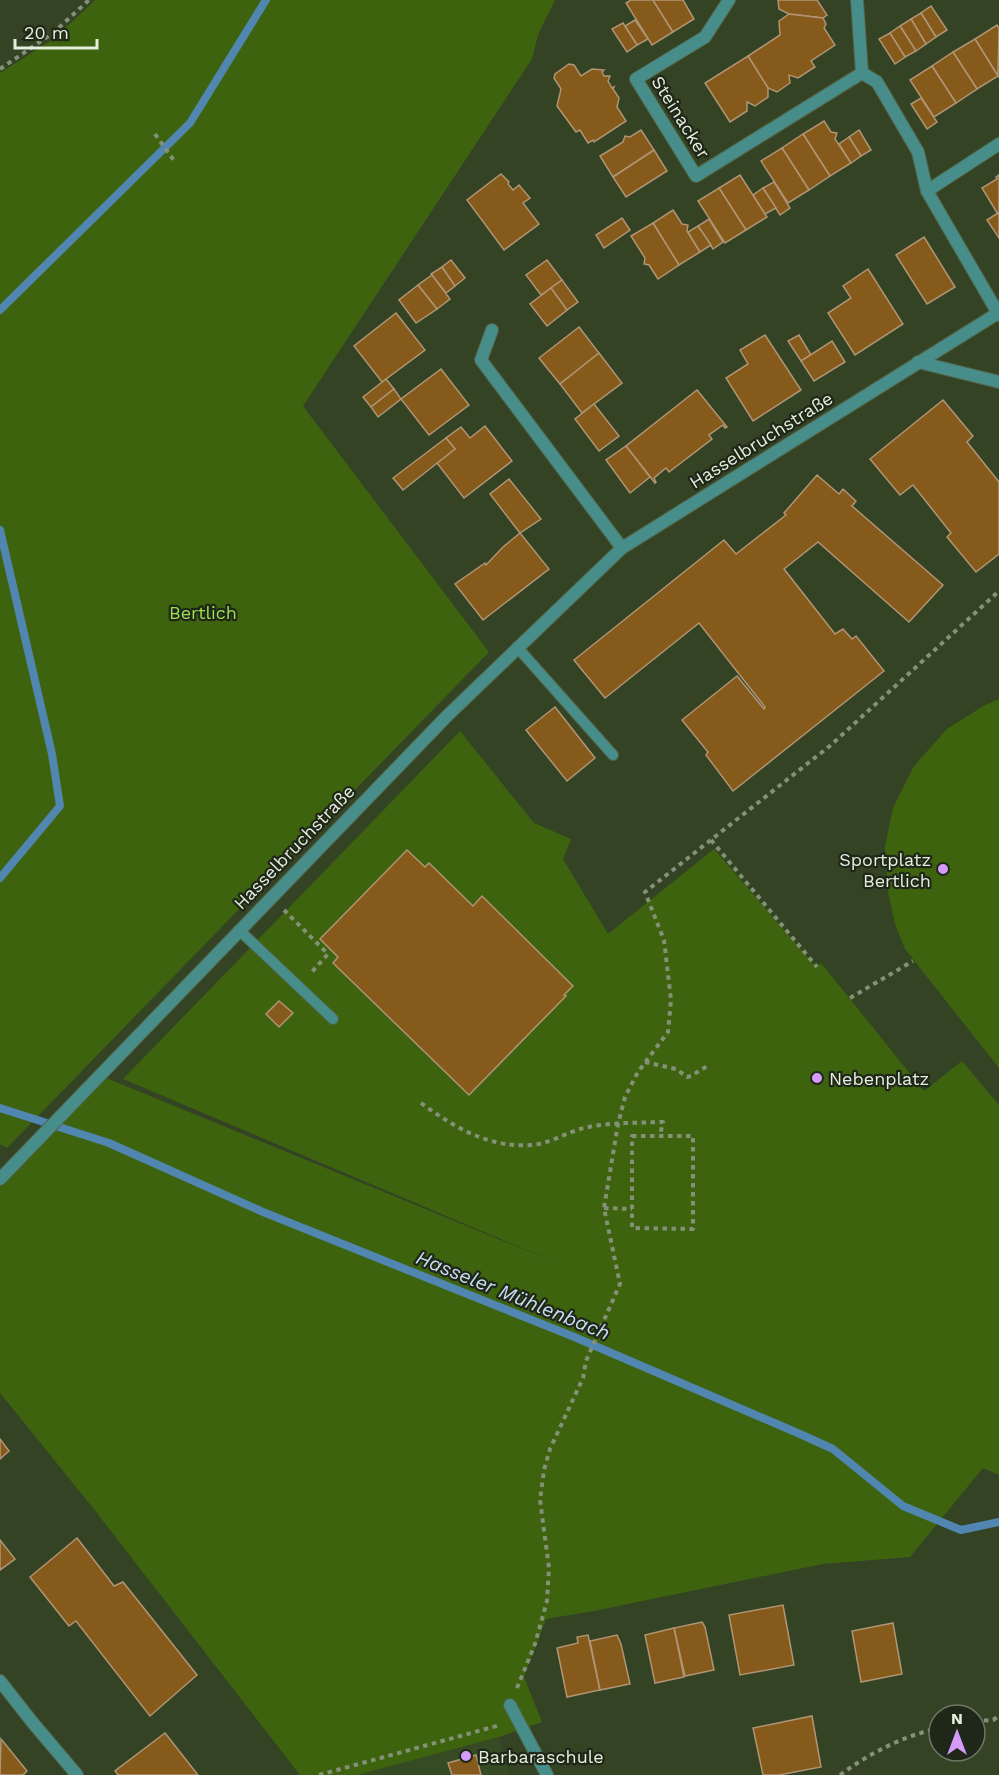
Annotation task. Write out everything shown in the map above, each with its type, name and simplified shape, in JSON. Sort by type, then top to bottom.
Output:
[{"type":"street","name":"Steinacker","points":[[729,0],[705,37],[636,79],[696,176],[862,73]]},
{"type":"street","points":[[857,0],[862,73],[877,82],[918,152],[927,191],[999,314]]},
{"type":"street","points":[[927,191],[999,144]]},
{"type":"street","name":"Hasselbruchstraße","points":[[0,1179],[272,896],[517,647],[622,548],[918,362],[999,314]]},
{"type":"street","points":[[492,330],[481,360],[622,548]]},
{"type":"street","points":[[918,362],[999,382]]},
{"type":"street","points":[[0,1681],[77,1775]]},
{"type":"street","points":[[510,1705],[547,1775]]},
{"type":"lane","points":[[517,647],[613,755]]},
{"type":"lane","points":[[239,930],[333,1019]]},
{"type":"path","points":[[0,69],[53,33],[89,0]]},
{"type":"path","points":[[155,134],[175,162]]},
{"type":"path","points":[[510,1705],[535,1644],[547,1601],[549,1568],[540,1500],[544,1470],[550,1449],[583,1378],[586,1361],[620,1284],[604,1208],[618,1124],[625,1097],[638,1072],[668,1032],[671,1000],[663,940],[645,892],[831,745],[999,591]]},
{"type":"path","points":[[711,840],[817,967]]},
{"type":"path","points":[[272,896],[328,954],[300,987]]},
{"type":"path","points":[[850,998],[913,961]]},
{"type":"path","points":[[645,1062],[676,1069],[687,1077],[709,1065]]},
{"type":"path","points":[[421,1103],[446,1121],[477,1137],[502,1143],[533,1145],[585,1128],[663,1122],[660,1136]]},
{"type":"path","points":[[632,1136],[693,1136],[693,1229],[632,1228],[632,1209],[632,1136]]},
{"type":"path","points":[[604,1208],[632,1209]]},
{"type":"path","points":[[319,1775],[518,1720]]},
{"type":"path","points":[[840,1775],[867,1756],[927,1730]]},
{"type":"shaded area","name":"Barbaraschule","points":[[499,1737],[510,1775],[357,1775]]},
{"type":"green space","name":"Bertlich","points":[[95,0],[555,0],[538,35],[532,59],[303,406],[489,652],[7,1148],[0,1144],[0,73],[55,38]]},
{"type":"green space","name":"Sportplatz Bertlich","points":[[999,699],[999,1068],[905,949],[895,924],[888,892],[885,846],[893,808],[914,766],[947,729]]},
{"type":"green space","points":[[460,731],[534,823],[571,839],[563,859],[608,934],[714,849],[816,967],[821,963],[924,1091],[962,1061],[999,1105],[999,1475],[983,1468],[910,1557],[823,1564],[546,1619],[524,1677],[542,1722],[499,1737],[357,1775],[300,1775],[93,1508],[0,1393],[0,1182],[99,1075],[562,1265],[123,1079]]},
{"type":"building","points":[[631,0],[653,0],[673,32],[652,45],[626,3]]},
{"type":"building","points":[[653,0],[683,0],[694,19],[673,32]]},
{"type":"building","points":[[778,0],[817,0],[827,15],[823,18],[789,14],[779,9]]},
{"type":"building","points":[[931,6],[947,30],[936,37],[921,13]]},
{"type":"building","points":[[921,13],[936,37],[926,44],[911,19]]},
{"type":"building","points":[[789,14],[823,18],[826,24],[824,28],[835,45],[811,61],[815,67],[798,78],[789,75],[790,83],[777,92],[768,88],[748,56],[780,35],[779,21]]},
{"type":"building","points":[[911,19],[926,44],[916,51],[900,26]]},
{"type":"building","points":[[635,20],[648,39],[637,45],[625,26]]},
{"type":"building","points":[[623,23],[637,45],[627,52],[612,29]]},
{"type":"building","points":[[997,25],[999,28],[998,76],[975,39]]},
{"type":"building","points":[[900,26],[916,51],[905,57],[890,33]]},
{"type":"building","points":[[890,33],[905,57],[895,64],[879,39]]},
{"type":"building","points":[[975,39],[998,76],[977,89],[953,52]]},
{"type":"building","points":[[953,52],[977,89],[956,103],[932,66]]},
{"type":"building","points":[[748,56],[768,88],[768,97],[755,106],[747,102],[747,111],[730,122],[705,83]]},
{"type":"building","points":[[569,64],[574,65],[581,76],[592,69],[604,70],[602,72],[604,76],[610,76],[608,81],[619,98],[617,107],[626,121],[594,142],[593,140],[588,143],[580,130],[576,132],[557,106],[561,89],[554,78],[555,74]]},
{"type":"building","points":[[932,66],[956,103],[934,117],[910,80]]},
{"type":"building","points":[[921,98],[937,122],[927,129],[911,104]]},
{"type":"building","points":[[824,121],[831,132],[837,133],[835,139],[851,163],[830,176],[803,134]]},
{"type":"building","points":[[641,130],[654,150],[613,177],[600,156],[623,142],[625,136],[630,137]]},
{"type":"building","points":[[859,130],[871,150],[861,156],[849,137]]},
{"type":"building","points":[[803,134],[830,176],[809,190],[782,148]]},
{"type":"building","points":[[849,137],[861,156],[851,163],[839,144]]},
{"type":"building","points":[[782,148],[809,190],[788,203],[761,161]]},
{"type":"building","points":[[654,150],[667,171],[626,197],[613,177]]},
{"type":"building","points":[[501,174],[513,190],[519,185],[530,198],[523,203],[539,224],[504,250],[467,200]]},
{"type":"building","points":[[740,175],[767,217],[746,230],[719,188]]},
{"type":"building","points":[[999,175],[999,216],[982,188],[997,179]]},
{"type":"building","points":[[774,182],[790,208],[780,215],[763,188]]},
{"type":"building","points":[[719,188],[746,230],[725,243],[698,201]]},
{"type":"building","points":[[763,188],[776,208],[765,214],[753,195]]},
{"type":"building","points":[[673,210],[682,224],[688,225],[687,231],[700,252],[679,265],[653,223]]},
{"type":"building","points":[[998,213],[999,216],[999,238],[987,220]]},
{"type":"building","points":[[622,218],[630,230],[604,248],[596,235]]},
{"type":"building","points":[[709,219],[723,242],[713,249],[698,226]]},
{"type":"building","points":[[653,223],[679,265],[658,279],[649,265],[644,264],[645,258],[631,236]]},
{"type":"building","points":[[698,226],[711,245],[700,252],[688,232]]},
{"type":"building","points":[[924,237],[955,287],[927,304],[896,255]]},
{"type":"building","points":[[451,260],[465,278],[455,286],[442,267]]},
{"type":"building","points":[[547,260],[562,280],[541,295],[526,275]]},
{"type":"building","points":[[442,267],[455,286],[446,293],[431,274]]},
{"type":"building","points":[[868,269],[903,324],[855,355],[828,313],[851,298],[843,286]]},
{"type":"building","points":[[432,275],[450,299],[437,309],[418,285]]},
{"type":"building","points":[[562,280],[578,302],[567,310],[551,288]]},
{"type":"building","points":[[418,285],[437,309],[416,323],[399,300]]},
{"type":"building","points":[[551,288],[567,310],[547,326],[530,304]]},
{"type":"building","points":[[396,313],[425,350],[382,382],[354,346]]},
{"type":"building","points":[[579,327],[599,353],[560,384],[539,358]]},
{"type":"building","points":[[765,335],[801,390],[753,421],[726,378],[748,364],[740,350]]},
{"type":"building","points":[[799,335],[811,355],[801,361],[788,341]]},
{"type":"building","points":[[832,341],[845,362],[814,381],[801,361]]},
{"type":"building","points":[[599,353],[622,383],[582,413],[560,384]]},
{"type":"building","points":[[441,369],[469,405],[429,435],[401,399]]},
{"type":"building","points":[[386,379],[394,389],[371,407],[363,397]]},
{"type":"building","points":[[394,389],[401,399],[378,417],[371,407]]},
{"type":"building","points":[[697,390],[727,427],[723,425],[709,435],[712,439],[669,472],[666,468],[654,478],[655,483],[626,446]]},
{"type":"building","points":[[943,400],[973,436],[967,442],[999,482],[999,554],[976,572],[947,537],[951,533],[913,485],[900,495],[870,459]]},
{"type":"building","points":[[594,404],[619,436],[599,451],[575,419]]},
{"type":"building","points":[[485,426],[512,461],[464,498],[437,463],[455,449],[446,438],[461,427],[470,438]]},
{"type":"building","points":[[446,438],[455,449],[403,490],[393,478]]},
{"type":"building","points":[[626,446],[650,477],[630,493],[606,460]]},
{"type":"building","points":[[817,475],[839,494],[843,489],[856,501],[852,506],[943,585],[909,622],[818,542],[784,569],[835,634],[843,629],[852,639],[856,636],[884,671],[733,791],[706,755],[708,752],[682,720],[737,676],[764,709],[765,707],[699,623],[605,698],[574,660],[724,540],[736,554],[786,515],[784,513]]},
{"type":"building","points":[[509,479],[541,519],[520,533],[490,494]]},
{"type":"building","points":[[520,533],[549,569],[483,620],[455,584],[485,563],[486,565]]},
{"type":"building","points":[[555,707],[595,758],[567,781],[526,730]]},
{"type":"building","points":[[407,850],[425,867],[429,863],[473,906],[482,896],[573,986],[564,995],[566,996],[469,1095],[333,963],[338,957],[320,939]]},
{"type":"building","points":[[279,1001],[293,1013],[279,1027],[266,1014]]},
{"type":"building","points":[[0,1439],[9,1451],[0,1459]]},
{"type":"building","points":[[77,1538],[114,1586],[123,1582],[197,1675],[150,1716],[76,1621],[69,1626],[30,1577]]},
{"type":"building","points":[[0,1540],[15,1559],[0,1570]]},
{"type":"building","points":[[783,1605],[794,1665],[740,1675],[729,1615]]},
{"type":"building","points":[[702,1622],[714,1670],[685,1676],[674,1628]]},
{"type":"building","points":[[893,1623],[902,1674],[861,1682],[852,1631]]},
{"type":"building","points":[[674,1628],[684,1677],[655,1683],[645,1635]]},
{"type":"building","points":[[588,1635],[600,1690],[567,1697],[557,1648],[578,1643],[577,1637]]},
{"type":"building","points":[[617,1635],[630,1684],[600,1690],[590,1641]]},
{"type":"building","points":[[812,1716],[821,1767],[779,1775],[763,1775],[753,1728]]},
{"type":"building","points":[[165,1733],[198,1775],[118,1775],[115,1771]]},
{"type":"building","points":[[1,1739],[27,1771],[23,1775],[0,1775]]},
{"type":"building","points":[[476,1755],[481,1775],[452,1775],[448,1763]]},
{"type":"waterway","points":[[0,310],[190,123],[266,0]]},
{"type":"waterway","points":[[0,530],[52,754],[60,806],[0,878]]},
{"type":"waterway","name":"Hasseler Mühlenbach","points":[[0,1108],[109,1143],[263,1212],[572,1336],[800,1434],[833,1449],[903,1506],[961,1530],[999,1522]]},
{"type":"place","name":"Sportplatz Bertlich","points":[[943,869]]},
{"type":"place","name":"Nebenplatz","points":[[817,1078]]},
{"type":"place","name":"Barbaraschule","points":[[466,1756]]}]
